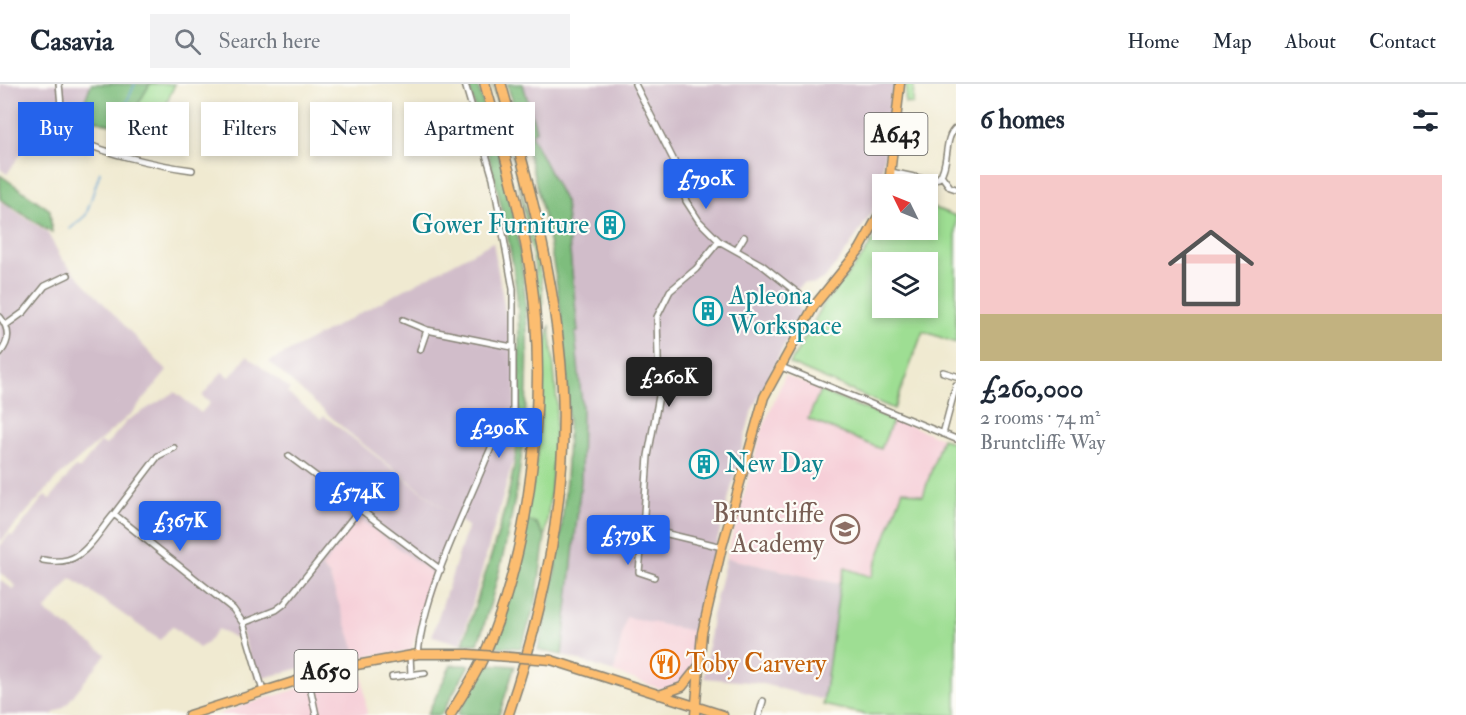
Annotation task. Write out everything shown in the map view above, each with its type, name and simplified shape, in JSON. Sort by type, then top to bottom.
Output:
[{"type":"highway","points":[[450,715],[482,661],[515,568],[534,441],[537,371],[530,271],[512,182],[485,84]]},
{"type":"highway","points":[[501,84],[542,241],[555,322],[563,400],[558,493],[541,603],[508,715]]},
{"type":"main road","name":"A643","points":[[891,172],[900,84]]},
{"type":"main road","points":[[695,711],[702,633],[722,547],[764,397],[814,306],[860,249],[872,227]]},
{"type":"main road","name":"A650","points":[[189,715],[334,669],[414,655],[468,654],[551,660],[659,695],[695,711],[723,715]]},
{"type":"main road","points":[[659,695],[682,687],[699,665]]},
{"type":"street","points":[[59,84],[66,127],[77,139],[160,166],[192,170]]},
{"type":"street","points":[[411,675],[414,655],[441,570],[491,448],[513,424],[514,316],[508,262],[493,178],[465,84]]},
{"type":"street","points":[[635,84],[675,163],[686,201],[699,221],[719,241],[778,276],[814,306]]},
{"type":"street","points":[[891,172],[928,180],[939,178],[945,171],[952,132],[956,128]]},
{"type":"street","points":[[941,176],[950,187],[956,189]]},
{"type":"street","points":[[736,250],[744,237]]},
{"type":"street","points":[[654,577],[639,572],[648,456],[659,396],[657,317],[670,291],[696,269],[719,241]]},
{"type":"street","points":[[6,325],[24,312],[45,286],[68,275]]},
{"type":"street","points":[[0,317],[6,325],[8,337],[0,354]]},
{"type":"street","points":[[403,320],[427,330],[512,347]]},
{"type":"street","points":[[420,350],[427,330]]},
{"type":"street","points":[[779,366],[956,439]]},
{"type":"street","points":[[944,372],[956,376]]},
{"type":"street","points":[[943,434],[956,385]]},
{"type":"street","points":[[43,560],[59,563],[76,559],[158,456],[174,448]]},
{"type":"street","points":[[289,456],[358,510],[441,570]]},
{"type":"street","points":[[243,623],[276,610],[284,604],[358,510]]},
{"type":"street","points":[[114,514],[233,609],[243,623],[263,691]]},
{"type":"street","points":[[643,528],[722,547]]},
{"type":"street","points":[[392,677],[425,673]]},
{"type":"street","points":[[308,677],[315,715]]},
{"type":"street","points":[[759,715],[763,701]]},
{"type":"shaded area","points":[[0,84],[91,84],[85,102],[18,102],[19,156],[7,174],[0,169]]},
{"type":"shaded area","points":[[523,84],[894,84],[892,119],[881,174],[872,174],[872,212],[827,276],[814,284],[803,283],[792,297],[801,312],[752,410],[712,561],[698,632],[626,617],[614,672],[562,655],[581,481],[582,406],[575,332],[578,331],[565,203],[535,144],[535,102],[528,102]]},
{"type":"shaded area","points":[[0,201],[47,232],[62,259],[167,371],[133,412],[57,478],[0,542]]},
{"type":"shaded area","points":[[493,242],[516,374],[514,458],[461,644],[432,636],[468,526],[457,519],[434,575],[358,518],[322,568],[329,575],[356,653],[256,680],[241,630],[235,638],[218,629],[207,643],[199,648],[172,626],[160,640],[71,578],[45,611],[106,654],[65,706],[51,715],[0,715],[0,580],[13,589],[16,586],[0,572],[0,546],[9,535],[13,536],[45,495],[50,499],[75,467],[79,469],[101,442],[106,445],[128,420],[175,392],[201,413],[210,403],[202,396],[222,372],[230,377],[247,356],[290,389],[287,393],[321,419],[324,416],[456,518],[349,433],[269,362]]},
{"type":"shaded area","name":"Bruntcliffe Academy","points":[[785,375],[956,444],[956,715],[867,715],[823,705],[840,584],[726,558],[762,430]]},
{"type":"shaded area","points":[[358,518],[434,575],[411,651],[357,657],[329,575],[322,568]]},
{"type":"shaded area","points":[[726,558],[840,584],[824,700],[759,683],[704,678],[712,616]]},
{"type":"shaded area","points":[[633,580],[698,632],[689,676],[670,688],[658,688],[614,672]]},
{"type":"shaded area","points":[[362,670],[367,715],[217,715],[243,705]]},
{"type":"green space","points":[[91,84],[150,84],[140,102],[106,102],[106,123],[94,119],[94,102],[84,102]]},
{"type":"green space","points":[[150,84],[175,84],[167,102],[133,102]]},
{"type":"green space","points":[[468,84],[477,84],[483,102],[473,102]]},
{"type":"green space","points":[[507,84],[523,84],[528,102],[512,102]]},
{"type":"green space","points":[[906,84],[914,84],[913,104],[905,103]]},
{"type":"green space","points":[[535,143],[565,202],[578,332],[575,333],[582,406],[581,481],[562,655],[538,650],[554,576],[564,504],[568,434],[566,365],[559,296],[546,226],[529,156],[535,156]]},
{"type":"green space","points":[[489,156],[499,156],[519,247],[526,304],[528,362],[525,418],[519,475],[509,531],[495,588],[478,644],[463,644],[499,530],[511,483],[517,441],[519,335],[516,287],[508,236]]},
{"type":"green space","points":[[511,156],[518,178],[539,269],[543,303],[540,326],[535,268]]},
{"type":"green space","points":[[0,175],[50,210],[52,233],[0,199]]},
{"type":"green space","points":[[938,209],[956,216],[956,343],[923,331],[894,409],[790,364],[825,302],[863,256],[873,240],[938,240]]},
{"type":"green space","points":[[550,325],[557,403],[545,537],[536,523],[526,521],[537,456],[543,394],[542,361]]},
{"type":"green space","points":[[820,391],[893,420],[881,449],[808,419]]},
{"type":"green space","points":[[942,438],[956,444],[956,715],[867,715],[823,705],[840,584],[845,568],[871,577],[903,490],[923,496]]},
{"type":"green space","points":[[526,521],[536,523],[545,537],[536,602],[521,648],[493,646],[508,601]]},
{"type":"green space","points":[[486,664],[515,666],[499,715],[457,715]]},
{"type":"green space","points":[[451,665],[469,665],[441,715],[427,715]]},
{"type":"waterway","points":[[127,102],[135,84]]},
{"type":"waterway","points":[[70,229],[86,215],[100,172]]},
{"type":"place","name":"Gower Furniture","points":[[610,225]]},
{"type":"place","name":"Apleona Workspace","points":[[708,311]]},
{"type":"place","name":"New Day","points":[[704,464]]},
{"type":"place","name":"Bruntcliffe Academy","points":[[845,529]]},
{"type":"place","name":"Toby Carvery","points":[[665,664]]}]
